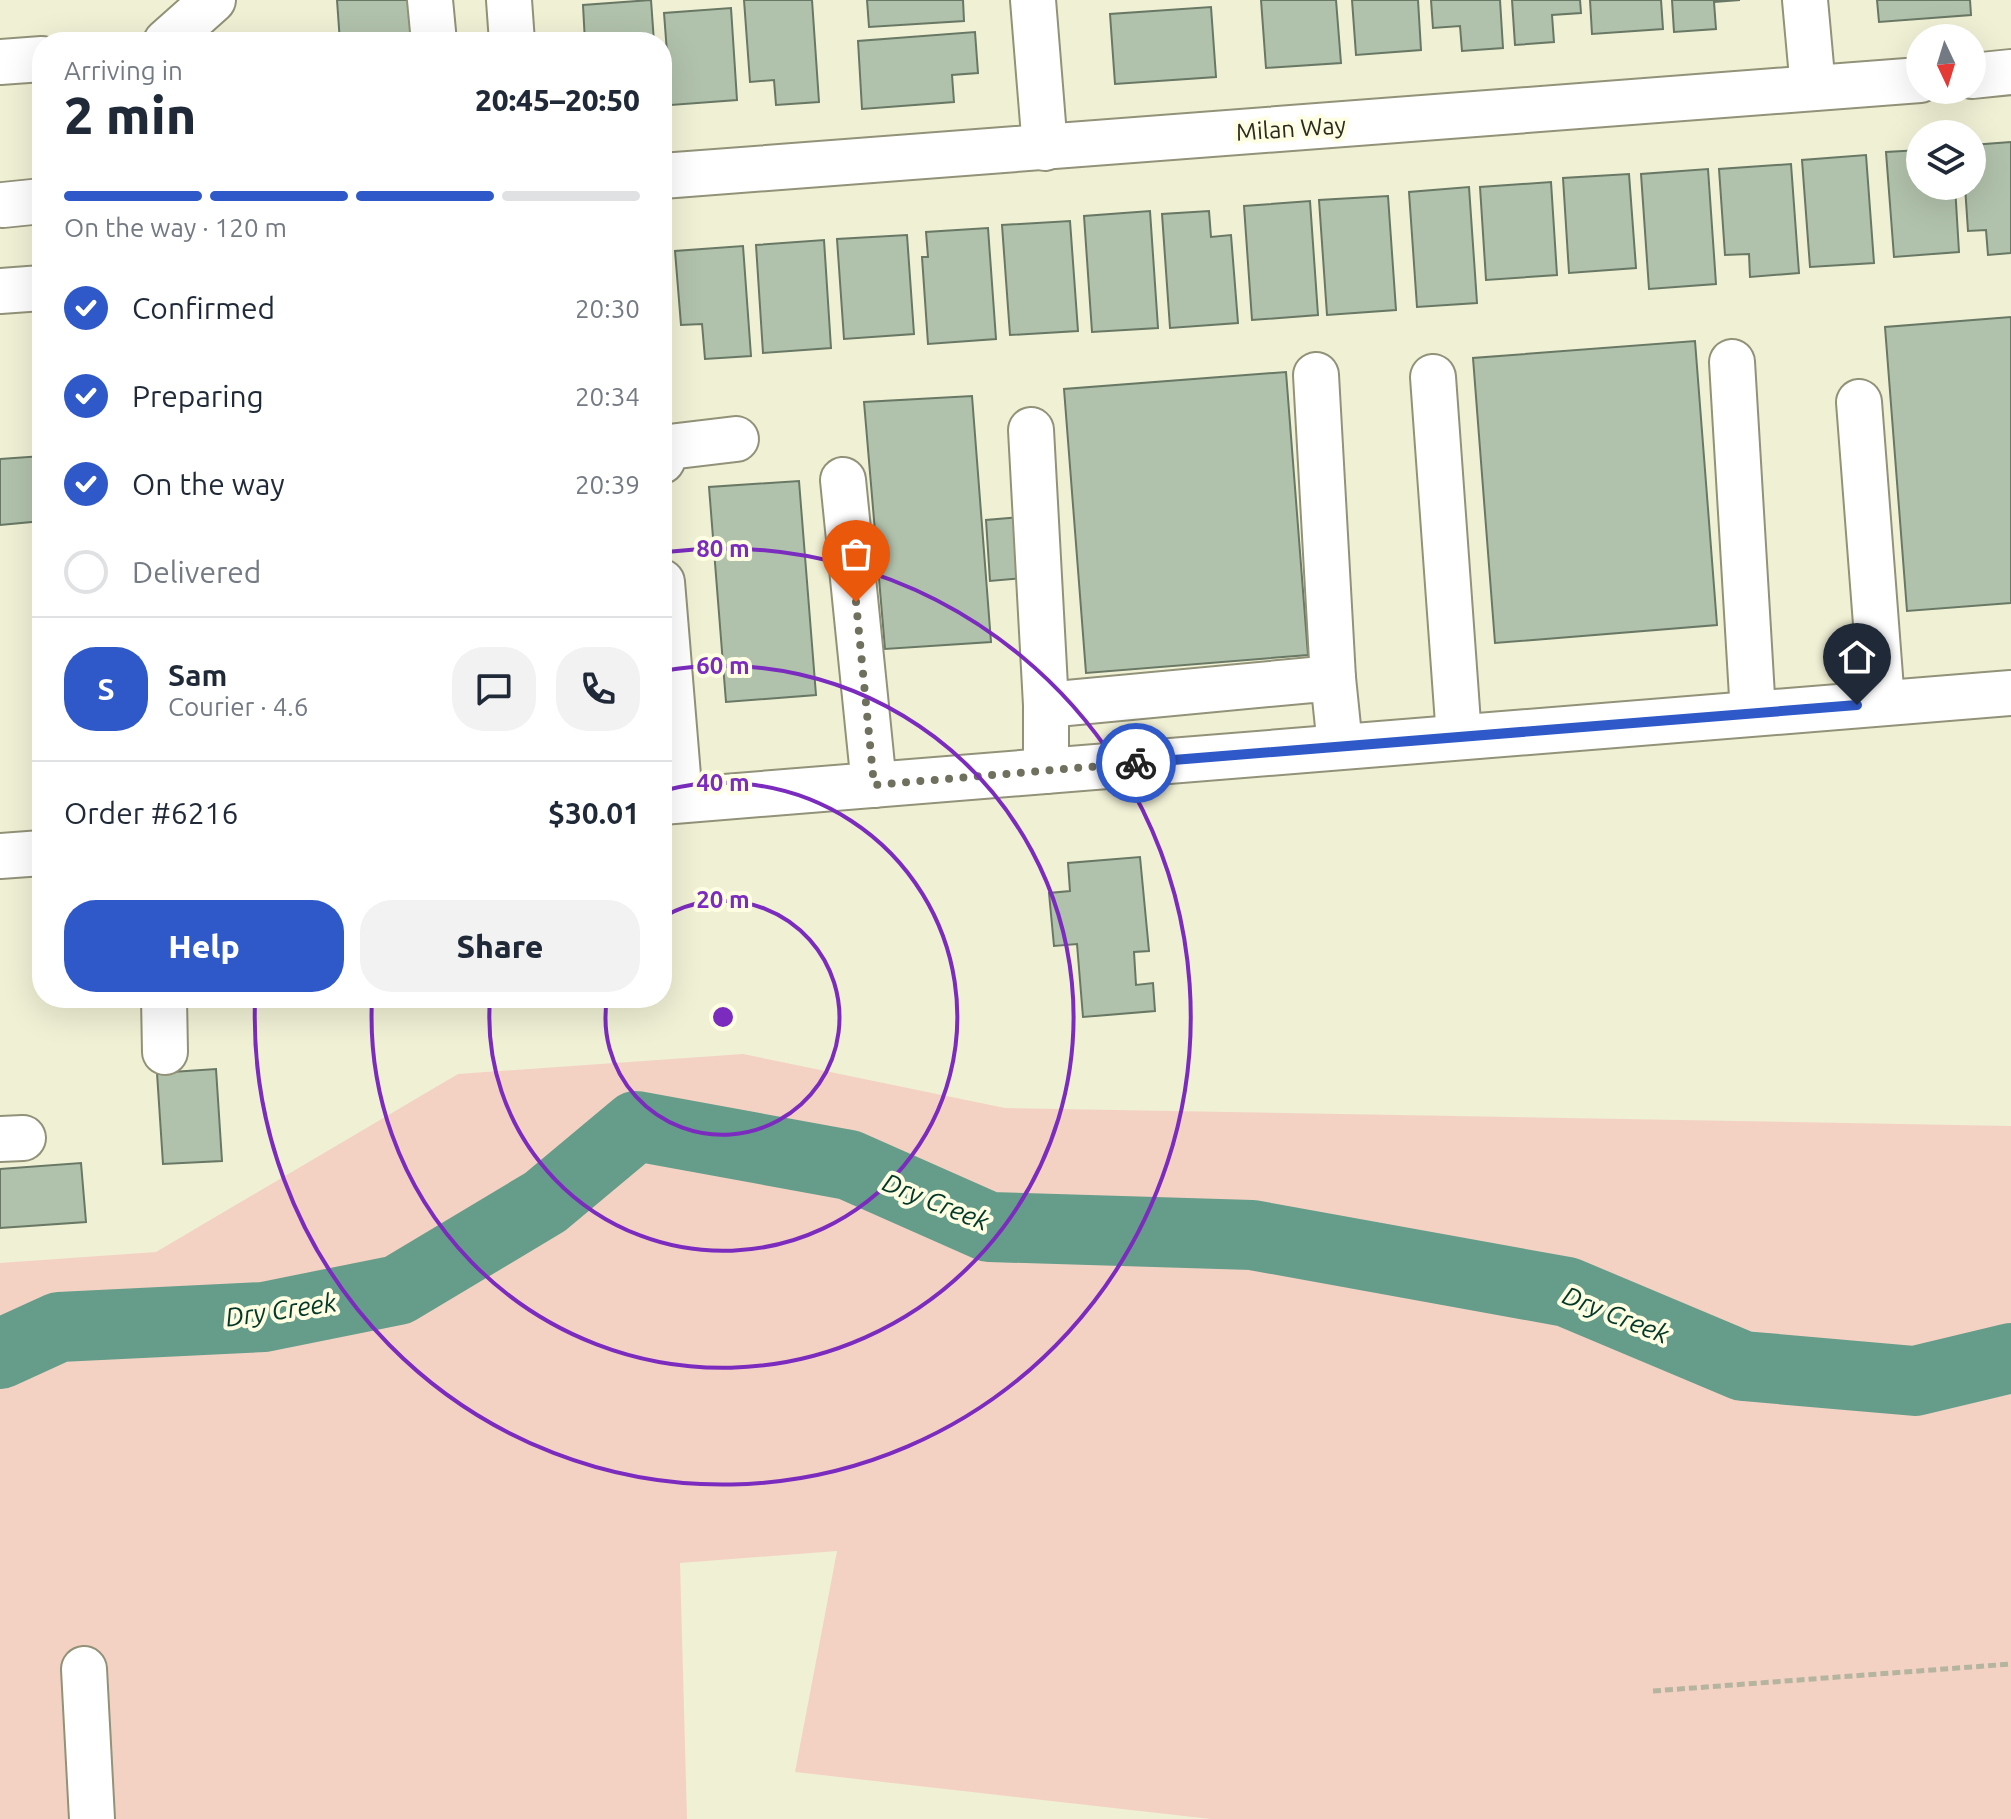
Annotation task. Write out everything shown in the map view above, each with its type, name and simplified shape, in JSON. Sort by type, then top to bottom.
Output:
[{"type":"street","points":[[177,32],[213,0]]},
{"type":"street","points":[[430,0],[433,32]]},
{"type":"street","points":[[509,0],[511,32]]},
{"type":"street","points":[[1033,0],[1045,148]]},
{"type":"street","points":[[1805,0],[1813,88]]},
{"type":"street","points":[[0,62],[32,60]]},
{"type":"street","points":[[1986,75],[2011,72]]},
{"type":"street","name":"Milan Way","points":[[672,175],[1906,81]]},
{"type":"street","points":[[0,291],[32,289]]},
{"type":"street","points":[[1732,362],[1753,713]]},
{"type":"street","points":[[1316,375],[1333,678],[1340,746]]},
{"type":"street","points":[[1433,377],[1459,737]]},
{"type":"street","points":[[1859,402],[1882,702]]},
{"type":"street","points":[[1031,430],[1046,705],[1046,771]]},
{"type":"street","points":[[672,447],[736,439]]},
{"type":"street","points":[[843,480],[874,785]]},
{"type":"street","points":[[1046,705],[1333,678]]},
{"type":"street","points":[[672,801],[2011,693]]},
{"type":"street","points":[[0,856],[32,854]]},
{"type":"street","points":[[164,1008],[165,1052]]},
{"type":"street","points":[[84,1669],[92,1819]]},
{"type":"path","points":[[1653,1691],[2011,1664]]},
{"type":"shaded area","points":[[743,1054],[1005,1108],[2011,1126],[2011,1819],[1211,1819],[795,1772],[837,1551],[680,1563],[687,1819],[0,1819],[0,1263],[156,1252],[458,1074]]},
{"type":"building","points":[[337,0],[413,0],[415,32],[339,32]]},
{"type":"building","points":[[651,0],[653,32],[584,32],[583,5]]},
{"type":"building","points":[[744,0],[812,0],[819,102],[776,105],[774,80],[750,82]]},
{"type":"building","points":[[867,0],[963,0],[964,21],[869,27]]},
{"type":"building","points":[[1261,0],[1336,0],[1341,63],[1266,68]]},
{"type":"building","points":[[1352,0],[1418,0],[1421,50],[1356,55]]},
{"type":"building","points":[[1431,0],[1500,0],[1503,48],[1462,51],[1460,26],[1433,28]]},
{"type":"building","points":[[1512,0],[1580,0],[1581,13],[1552,15],[1554,42],[1515,45]]},
{"type":"building","points":[[1590,0],[1661,0],[1663,29],[1592,34]]},
{"type":"building","points":[[1672,0],[1740,0],[1714,2],[1716,29],[1674,32]]},
{"type":"building","points":[[1877,0],[1970,0],[1971,15],[1879,22]]},
{"type":"building","points":[[1211,7],[1216,77],[1115,84],[1110,14]]},
{"type":"building","points":[[731,8],[737,100],[672,105],[672,32],[665,32],[664,13]]},
{"type":"building","points":[[975,32],[978,73],[952,75],[954,102],[862,109],[858,41]]},
{"type":"building","points":[[2011,142],[2011,253],[1988,255],[1986,230],[1968,231],[1966,200],[1986,200],[1986,144]]},
{"type":"building","points":[[1906,151],[1906,200],[1956,200],[1959,252],[1894,257],[1886,152]]},
{"type":"building","points":[[1866,155],[1874,263],[1810,267],[1802,160]]},
{"type":"building","points":[[1791,164],[1799,273],[1750,277],[1749,254],[1725,255],[1719,169]]},
{"type":"building","points":[[1708,169],[1716,284],[1649,289],[1641,174]]},
{"type":"building","points":[[1629,174],[1636,268],[1569,273],[1563,178]]},
{"type":"building","points":[[1551,182],[1557,275],[1486,280],[1480,187]]},
{"type":"building","points":[[1469,187],[1477,303],[1417,307],[1409,192]]},
{"type":"building","points":[[1388,196],[1396,310],[1327,315],[1319,200]]},
{"type":"building","points":[[1310,201],[1318,315],[1252,320],[1244,206]]},
{"type":"building","points":[[1150,211],[1158,328],[1092,332],[1084,216]]},
{"type":"building","points":[[1209,211],[1211,237],[1231,235],[1238,323],[1170,328],[1162,214]]},
{"type":"building","points":[[1070,221],[1078,331],[1010,335],[1002,225]]},
{"type":"building","points":[[988,228],[996,339],[928,344],[922,257],[928,257],[926,232]]},
{"type":"building","points":[[907,235],[914,334],[844,339],[837,239]]},
{"type":"building","points":[[824,240],[831,348],[763,353],[756,245]]},
{"type":"building","points":[[743,246],[751,356],[705,359],[702,324],[681,325],[675,251]]},
{"type":"building","points":[[2011,317],[2011,603],[1907,611],[1885,327]]},
{"type":"building","points":[[1695,341],[1717,625],[1495,643],[1473,358]]},
{"type":"building","points":[[1286,372],[1308,655],[1086,673],[1064,389]]},
{"type":"building","points":[[972,396],[991,642],[885,649],[864,402]]},
{"type":"building","points":[[32,457],[32,522],[0,525],[0,459]]},
{"type":"building","points":[[799,481],[816,695],[726,702],[709,487]]},
{"type":"building","points":[[1020,517],[1025,578],[990,581],[986,520]]},
{"type":"building","points":[[1140,857],[1149,951],[1134,952],[1136,985],[1153,983],[1155,1011],[1083,1017],[1077,944],[1054,946],[1049,893],[1070,891],[1068,863]]},
{"type":"building","points":[[216,1069],[222,1161],[163,1164],[157,1073]]},
{"type":"building","points":[[81,1163],[86,1222],[0,1228],[0,1169]]},
{"type":"waterway","name":"Dry Creek","points":[[0,1354],[59,1327],[264,1317],[398,1290],[545,1202],[636,1126],[849,1165],[989,1227],[1252,1235],[1567,1292],[1743,1366],[1915,1381],[2011,1358]]},
{"type":"way so far","points":[[856,602],[874,785],[1136,763]]},
{"type":"route","points":[[1136,763],[1857,705]]}]
